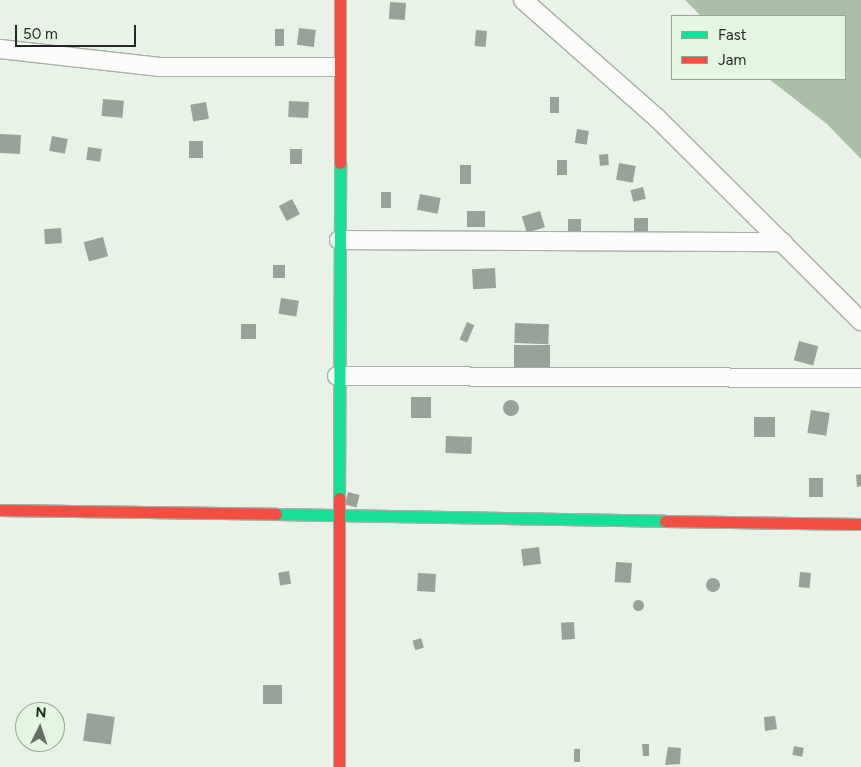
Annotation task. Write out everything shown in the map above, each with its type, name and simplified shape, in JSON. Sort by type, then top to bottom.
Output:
[{"type":"street","points":[[339,767],[337,376],[339,240],[337,66],[340,0]]},
{"type":"street","points":[[523,0],[651,112],[861,322]]},
{"type":"street","points":[[0,49],[160,67],[337,66]]},
{"type":"street","points":[[339,240],[783,242]]},
{"type":"street","points":[[337,376],[861,378]]},
{"type":"street","points":[[0,510],[337,513],[861,524]]},
{"type":"shaded area","points":[[685,0],[861,0],[861,159],[827,124],[770,80],[846,80],[846,15],[700,15]]},
{"type":"building","points":[[390,2],[406,3],[405,20],[389,19]]},
{"type":"building","points":[[299,28],[316,30],[314,47],[297,45]]},
{"type":"building","points":[[275,29],[284,29],[284,46],[275,46]]},
{"type":"building","points":[[476,30],[487,31],[486,47],[475,46]]},
{"type":"building","points":[[550,97],[559,97],[559,113],[550,113]]},
{"type":"building","points":[[103,99],[124,101],[122,118],[102,116]]},
{"type":"building","points":[[289,101],[309,102],[308,118],[288,117]]},
{"type":"building","points":[[206,102],[209,119],[193,122],[190,105]]},
{"type":"building","points":[[577,129],[589,131],[587,145],[575,143]]},
{"type":"building","points":[[0,134],[21,135],[20,154],[0,153]]},
{"type":"building","points":[[52,136],[68,139],[65,154],[49,151]]},
{"type":"building","points":[[189,141],[203,141],[203,158],[189,158]]},
{"type":"building","points":[[88,147],[102,149],[100,162],[86,160]]},
{"type":"building","points":[[290,149],[302,149],[302,164],[290,164]]},
{"type":"building","points":[[608,154],[609,165],[600,166],[599,155]]},
{"type":"building","points":[[557,160],[567,160],[567,175],[557,175]]},
{"type":"building","points":[[619,163],[636,166],[633,183],[616,180]]},
{"type":"building","points":[[460,165],[471,165],[471,184],[460,184]]},
{"type":"building","points":[[643,187],[646,199],[633,202],[630,190]]},
{"type":"building","points":[[381,192],[391,192],[391,208],[381,208]]},
{"type":"building","points":[[420,194],[441,198],[438,214],[417,210]]},
{"type":"building","points":[[292,199],[300,214],[287,221],[279,206]]},
{"type":"building","points":[[467,211],[485,211],[485,227],[467,227]]},
{"type":"building","points":[[540,211],[545,227],[527,233],[522,217]]},
{"type":"building","points":[[634,218],[648,218],[648,233],[634,233]]},
{"type":"building","points":[[568,219],[581,219],[581,233],[568,233]]},
{"type":"building","points":[[61,228],[62,243],[45,244],[44,229]]},
{"type":"building","points":[[103,237],[108,256],[89,261],[84,242]]},
{"type":"building","points":[[273,265],[285,265],[285,278],[273,278]]},
{"type":"building","points":[[495,268],[496,288],[473,289],[472,269]]},
{"type":"building","points":[[281,298],[299,301],[296,317],[278,314]]},
{"type":"building","points":[[467,322],[474,325],[467,343],[460,339]]},
{"type":"building","points":[[515,323],[549,324],[548,344],[514,343]]},
{"type":"building","points":[[241,324],[256,324],[256,339],[241,339]]},
{"type":"building","points":[[799,341],[818,346],[813,365],[794,360]]},
{"type":"building","points":[[514,345],[550,345],[550,369],[514,369]]},
{"type":"building","points":[[411,397],[431,397],[431,418],[411,418]]},
{"type":"building","points":[[508,400],[514,400],[519,405],[517,414],[508,416],[503,411],[503,405]]},
{"type":"building","points":[[811,410],[830,413],[826,436],[807,433]]},
{"type":"building","points":[[754,417],[775,417],[775,437],[754,437]]},
{"type":"building","points":[[446,436],[472,437],[471,454],[445,453]]},
{"type":"building","points":[[861,474],[861,486],[857,487],[856,475]]},
{"type":"building","points":[[809,478],[823,478],[823,497],[809,497]]},
{"type":"building","points":[[348,492],[360,495],[356,508],[345,505]]},
{"type":"building","points":[[539,547],[541,564],[523,566],[521,549]]},
{"type":"building","points":[[616,562],[632,563],[631,583],[615,582]]},
{"type":"building","points":[[289,571],[291,584],[280,586],[278,573]]},
{"type":"building","points":[[800,572],[811,573],[810,588],[799,587]]},
{"type":"building","points":[[418,573],[436,574],[435,592],[417,591]]},
{"type":"building","points":[[713,578],[718,580],[720,585],[718,590],[713,592],[708,590],[706,585],[708,580]]},
{"type":"building","points":[[638,599],[644,605],[638,611],[632,605]]},
{"type":"building","points":[[574,622],[575,639],[562,640],[561,623]]},
{"type":"building","points":[[421,638],[424,648],[415,650],[412,641]]},
{"type":"building","points":[[263,685],[282,685],[282,704],[263,704]]},
{"type":"building","points":[[87,713],[115,717],[111,745],[83,741]]},
{"type":"building","points":[[775,716],[777,729],[765,731],[764,717]]},
{"type":"building","points":[[642,744],[649,744],[649,756],[643,756]]},
{"type":"building","points":[[794,746],[804,748],[802,757],[792,755]]},
{"type":"building","points":[[668,747],[681,748],[680,764],[665,765]]},
{"type":"building","points":[[574,749],[580,749],[580,762],[574,762]]},
{"type":"traffic: fast","points":[[339,498],[340,163]]},
{"type":"traffic: fast","points":[[276,514],[665,521]]},
{"type":"traffic: jam","points":[[340,0],[340,163]]},
{"type":"traffic: jam","points":[[339,498],[339,767]]},
{"type":"traffic: jam","points":[[0,510],[276,514]]},
{"type":"traffic: jam","points":[[665,521],[861,524]]}]
